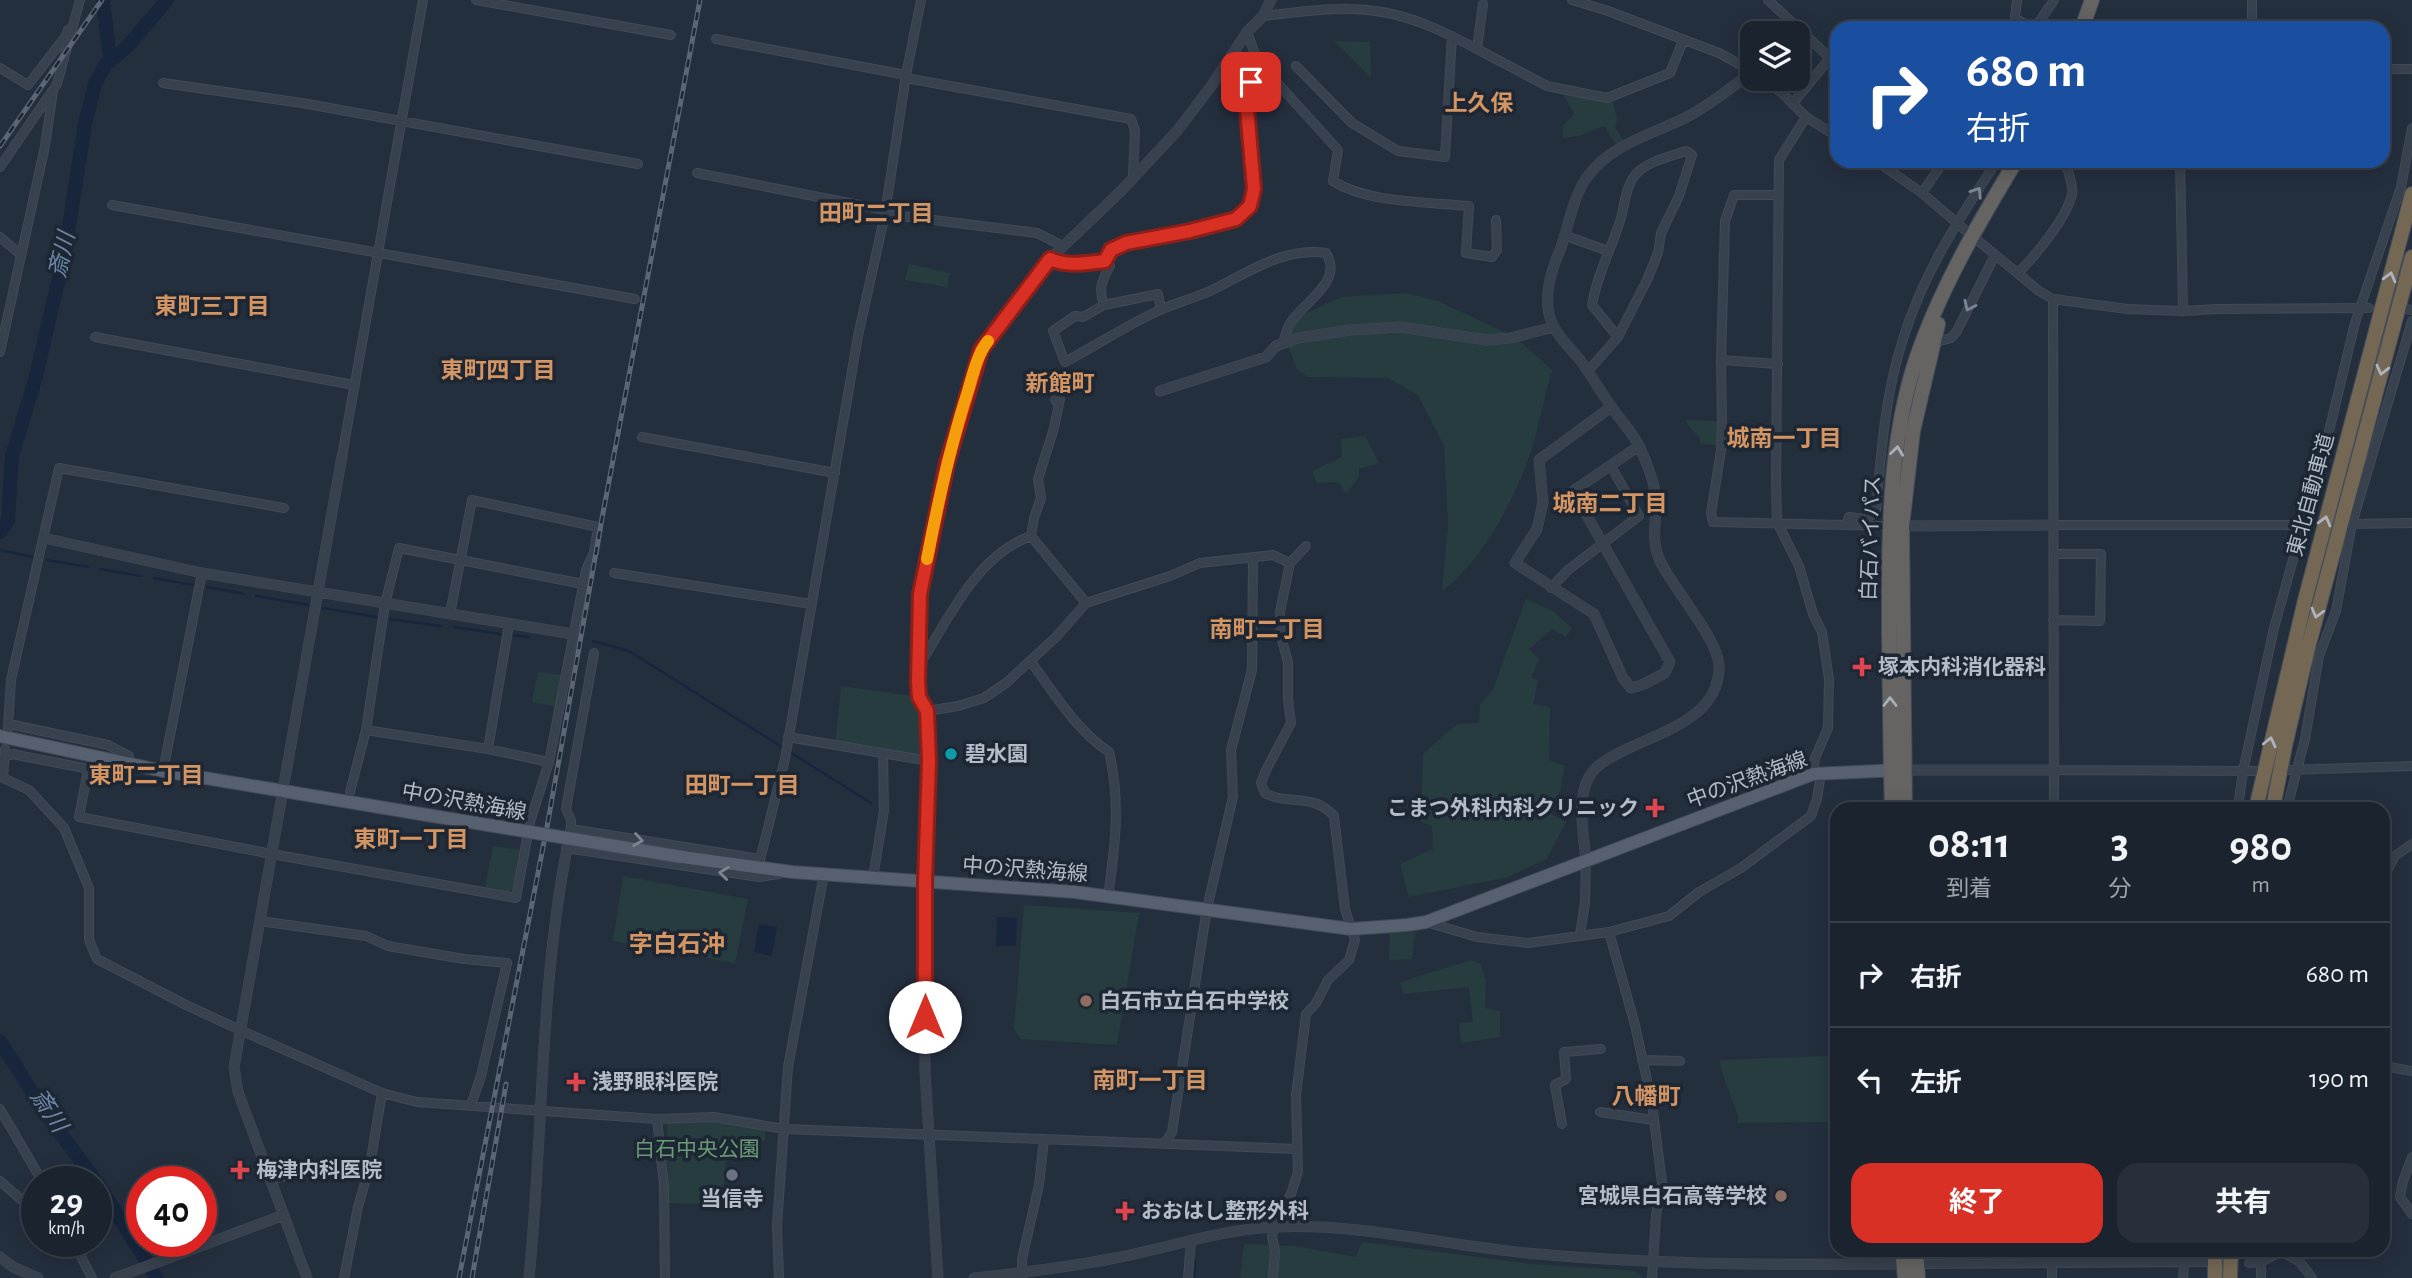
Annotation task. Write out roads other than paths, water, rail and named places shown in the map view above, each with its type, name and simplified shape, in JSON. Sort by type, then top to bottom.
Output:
[{"type":"highway","points":[[2084,21],[2092,0]]},
{"type":"highway","name":"白石バイパス","points":[[1893,802],[1897,771],[1896,461],[1906,399],[1923,340],[1973,231],[2012,168]]},
{"type":"highway","name":"東北自動車道","points":[[2257,802],[2299,623],[2412,194]]},
{"type":"highway","name":"東北自動車道","points":[[2274,802],[2308,648],[2412,257]]},
{"type":"highway","name":"白石バイパス","points":[[1896,526],[1932,344],[1951,279]]},
{"type":"highway","name":"白石バイパス","points":[[1897,771],[1904,802]]},
{"type":"highway","points":[[2212,1257],[2215,1278]]},
{"type":"highway","points":[[2230,1278],[2231,1257]]},
{"type":"main road","name":"中の沢熱海線","points":[[6,730],[163,771],[682,857],[759,863],[792,872],[1075,892],[1351,929],[1426,922],[1817,773],[1897,771]]},
{"type":"street","points":[[0,68],[28,85],[65,37],[78,0]]},
{"type":"street","points":[[0,167],[57,84],[78,0]]},
{"type":"street","points":[[307,1278],[235,1080],[234,1067],[423,0]]},
{"type":"street","points":[[477,0],[671,36]]},
{"type":"street","points":[[570,829],[759,863],[786,756],[858,337],[885,212],[921,0]]},
{"type":"street","points":[[938,1278],[925,1071],[925,883],[929,761],[927,711],[919,697],[917,668],[920,594],[945,471],[981,350],[1050,259],[1121,191],[1177,131],[1247,32],[1263,16],[1271,0]]},
{"type":"street","points":[[1572,0],[1719,53],[1740,65]]},
{"type":"street","points":[[1768,0],[1830,58],[1793,103]]},
{"type":"street","points":[[2017,0],[2015,18],[2021,21]]},
{"type":"street","points":[[2039,21],[2054,0]]},
{"type":"street","points":[[2252,0],[2252,21]]},
{"type":"street","points":[[1477,49],[1483,4]]},
{"type":"street","points":[[1263,16],[1335,9],[1384,12],[1452,36],[1547,86],[1607,98],[1670,73],[1683,41]]},
{"type":"street","points":[[1247,32],[1255,54],[1338,150],[1333,181],[1343,188],[1382,197],[1469,205],[1466,253],[1492,257],[1497,250],[1496,220]]},
{"type":"street","points":[[1296,66],[1352,123],[1398,151],[1445,158],[1452,36]]},
{"type":"street","points":[[716,39],[1131,119],[1135,131],[1133,176]]},
{"type":"street","points":[[1105,261],[1111,250],[1126,243],[1236,219],[1250,206],[1254,189],[1247,109],[1255,54]]},
{"type":"street","points":[[2390,69],[2412,69]]},
{"type":"street","points":[[1580,935],[1586,903],[1584,794],[1590,776],[1614,756],[1693,717],[1713,694],[1718,680],[1719,664],[1710,641],[1671,581],[1655,548],[1653,529],[1656,501],[1653,480],[1639,446],[1554,327],[1548,297],[1552,272],[1586,178],[1602,161],[1626,145],[1687,117],[1740,81]]},
{"type":"street","points":[[163,83],[302,103],[638,164]]},
{"type":"street","points":[[0,352],[2,332],[45,146],[53,91]]},
{"type":"street","points":[[1778,91],[1806,117],[1830,132]]},
{"type":"street","points":[[1426,922],[1477,937],[1528,943],[1609,932],[1669,915],[1699,892],[1741,868],[1811,816],[1816,799],[1815,758],[1828,728],[1829,679],[1822,632],[1813,614],[1799,566],[1777,522],[1779,160],[1806,117]]},
{"type":"street","points":[[2239,802],[2274,628],[2401,187],[2412,128]]},
{"type":"street","points":[[1588,371],[1618,337],[1647,280],[1658,253],[1661,233],[1679,197],[1692,155],[1686,151],[1647,164],[1634,175],[1592,305],[1618,337]]},
{"type":"street","points":[[1886,168],[1922,193],[1965,230]]},
{"type":"street","points":[[1922,193],[1939,168]]},
{"type":"street","points":[[1846,525],[1849,517],[1866,519],[1876,512],[1882,438],[1904,336],[1919,296],[1956,223],[1992,168]]},
{"type":"street","points":[[2018,273],[2042,246],[2069,201],[2073,191],[2067,168]]},
{"type":"street","points":[[2180,168],[2183,312]]},
{"type":"street","points":[[697,173],[885,212],[1037,233],[1063,246]]},
{"type":"street","points":[[1779,195],[1734,195],[1725,221],[1722,431],[1711,513],[1713,522],[1896,526],[2304,525]]},
{"type":"street","points":[[112,205],[635,299]]},
{"type":"street","points":[[1566,236],[1608,251]]},
{"type":"street","points":[[0,237],[21,255]]},
{"type":"street","points":[[1976,239],[2039,291],[2053,299],[2127,309],[2183,312],[2218,309],[2365,309]]},
{"type":"street","points":[[1161,310],[1158,294],[1104,305],[1083,317],[1074,316],[1053,331],[1065,362],[1161,310],[1210,291],[1268,262],[1314,251],[1326,253],[1331,261],[1332,273],[1289,323],[1283,343]]},
{"type":"street","points":[[1932,344],[1951,338],[1957,331],[1995,255]]},
{"type":"street","points":[[1050,259],[1060,263],[1077,264],[1105,261]]},
{"type":"street","points":[[1104,305],[1100,294],[1102,280],[1110,266],[1105,261]]},
{"type":"street","points":[[2053,299],[2054,802]]},
{"type":"street","points":[[2289,802],[2299,768],[2319,656],[2336,611],[2350,524],[2412,321]]},
{"type":"street","points":[[1160,391],[1266,357],[1276,346],[1321,333],[1400,327],[1487,340],[1510,338],[1554,327]]},
{"type":"street","points":[[94,337],[354,385]]},
{"type":"street","points":[[1721,360],[1778,363]]},
{"type":"street","points":[[1055,400],[1060,399],[1038,479],[1041,498],[1031,536],[1086,603]]},
{"type":"street","points":[[1611,407],[1539,460],[1543,502],[1537,528],[1515,563],[1594,614],[1623,678],[1631,688],[1665,673],[1670,662],[1573,491],[1639,446]]},
{"type":"street","points":[[642,438],[835,473]]},
{"type":"street","points":[[1551,588],[1568,570],[1639,516],[1611,466]]},
{"type":"street","points":[[6,730],[11,680],[59,468],[284,509]]},
{"type":"street","points":[[88,770],[79,817],[272,855],[516,898],[530,822],[549,762],[583,583],[594,553],[598,527],[472,500],[450,614]]},
{"type":"street","points":[[2350,524],[2412,523]]},
{"type":"street","points":[[917,668],[971,583],[998,555],[1015,542],[1031,536]]},
{"type":"street","points":[[44,538],[202,573],[573,634]]},
{"type":"street","points":[[2100,631],[2101,544]]},
{"type":"street","points":[[1273,1278],[1274,1227],[1291,1194],[1298,1172],[1296,1095],[1306,1014],[1316,1003],[1328,980],[1349,960],[1355,940],[1343,897],[1334,816],[1327,808],[1310,800],[1274,798],[1265,793],[1261,783],[1291,723],[1288,663],[1281,637],[1280,612],[1290,563],[1306,546]]},
{"type":"street","points":[[350,792],[366,730],[385,604],[399,548],[583,583]]},
{"type":"street","points":[[2053,554],[2101,554]]},
{"type":"street","points":[[927,711],[984,698],[1031,662],[1086,603],[1170,576],[1200,563],[1273,555],[1290,563]]},
{"type":"street","points":[[1164,1144],[1172,1132],[1207,908],[1233,797],[1231,750],[1252,670],[1253,557]]},
{"type":"street","points":[[163,771],[202,573]]},
{"type":"street","points":[[614,573],[811,604]]},
{"type":"street","points":[[2053,620],[2100,621]]},
{"type":"street","points":[[488,749],[509,624]]},
{"type":"street","points":[[529,1278],[542,1111],[550,954],[571,820],[566,809],[594,653]]},
{"type":"street","points":[[1031,662],[1095,743],[1109,752],[1117,805],[1108,897]]},
{"type":"street","points":[[366,730],[488,749],[549,762]]},
{"type":"street","points":[[788,741],[929,761]]},
{"type":"street","points":[[129,764],[124,772],[110,773],[5,753],[2,777],[29,790],[64,828],[89,888],[89,940],[97,959],[186,1005],[382,1093],[417,1102],[657,1119],[714,1117],[784,1129],[1297,1149]]},
{"type":"street","points":[[873,878],[884,811],[883,755]]},
{"type":"street","points":[[2287,770],[2412,766]]},
{"type":"street","points":[[1897,771],[2255,771]]},
{"type":"street","points":[[2390,865],[2395,856],[2412,844]]},
{"type":"street","points":[[566,848],[759,877],[792,872]]},
{"type":"street","points":[[779,1278],[777,1226],[788,1067],[824,874]]},
{"type":"street","points":[[260,920],[366,936],[388,946],[464,959],[507,963],[481,1076],[471,1105]]},
{"type":"street","points":[[1609,932],[1653,1103],[1662,1183],[1652,1278]]},
{"type":"street","points":[[1562,1124],[1555,1085],[1566,1079],[1564,1052],[1601,1049]]},
{"type":"street","points":[[1642,1060],[1680,1061]]},
{"type":"street","points":[[2390,1067],[2412,1071]]},
{"type":"street","points":[[344,1278],[358,1207],[370,1166],[382,1093]]},
{"type":"street","points":[[0,1109],[33,1166]]},
{"type":"street","points":[[1600,1112],[1653,1120]]},
{"type":"street","points":[[657,1119],[664,1186],[665,1278]]},
{"type":"street","points":[[1022,1276],[1022,1259],[1039,1185],[1044,1139]]},
{"type":"street","points":[[2412,1157],[2400,1197],[2412,1214]]},
{"type":"street","points":[[270,1180],[298,1173],[370,1166]]},
{"type":"street","points":[[0,1181],[21,1199]]},
{"type":"street","points":[[115,1278],[284,1215]]},
{"type":"street","points":[[974,1278],[1022,1276],[1233,1231],[1323,1226],[1359,1228],[1473,1247],[1652,1262],[2052,1264],[2184,1262],[2207,1257]]},
{"type":"street","points":[[1188,1278],[1191,1240]]},
{"type":"street","points":[[0,1257],[13,1267],[38,1278]]},
{"type":"street","points":[[81,1257],[92,1278]]},
{"type":"street","points":[[2052,1257],[2052,1278]]},
{"type":"street","points":[[2183,1278],[2184,1257]]},
{"type":"street","points":[[2249,1263],[2260,1262],[2269,1257]]},
{"type":"street","points":[[2290,1257],[2300,1262],[2312,1278]]},
{"type":"street","points":[[2260,1262],[2261,1278]]},
{"type":"water","points":[[997,917],[1017,918],[1016,946],[996,946]]},
{"type":"water","points":[[759,924],[777,927],[772,956],[754,952]]},
{"type":"waterway","points":[[103,0],[110,60]]},
{"type":"waterway","name":"斎川","points":[[0,532],[8,520],[12,456],[35,380],[65,252],[85,124],[95,84],[105,65],[128,46],[167,0]]},
{"type":"waterway","points":[[0,550],[33,557]]},
{"type":"waterway","points":[[47,560],[88,567]]},
{"type":"waterway","points":[[100,569],[141,576]]},
{"type":"waterway","points":[[154,578],[193,585]]},
{"type":"waterway","points":[[207,587],[244,594]]},
{"type":"waterway","points":[[256,596],[309,605]]},
{"type":"waterway","points":[[323,608],[376,617]]},
{"type":"waterway","points":[[390,619],[441,626]]},
{"type":"waterway","points":[[454,627],[501,634]]},
{"type":"waterway","points":[[514,635],[528,637]]},
{"type":"waterway","points":[[593,641],[629,651],[871,803]]},
{"type":"waterway","name":"斎川","points":[[0,1041],[46,1114],[85,1166]]},
{"type":"waterway","name":"斎川","points":[[112,1206],[157,1278]]},
{"type":"waterway","points":[[1194,1278],[1195,1261]]},
{"type":"tunnel","points":[[2306,525],[2344,524]]},
{"type":"railway","points":[[0,146],[102,0]]},
{"type":"railway","points":[[459,1278],[547,827],[700,0]]},
{"type":"railway","points":[[472,1278],[506,1084]]},
{"type":"place","name":"塚本内科消化器科","points":[[1862,667]]},
{"type":"place","name":"碧水園","points":[[951,754]]},
{"type":"place","name":"こまつ外科内科クリニック","points":[[1655,808]]},
{"type":"place","name":"白石市立白石中学校","points":[[1086,1001]]},
{"type":"place","name":"浅野眼科医院","points":[[576,1082]]},
{"type":"place","name":"梅津内科医院","points":[[240,1170]]},
{"type":"place","name":"当信寺","points":[[732,1175]]},
{"type":"place","name":"宮城県白石高等学校","points":[[1781,1196]]},
{"type":"place","name":"おおはし整形外科","points":[[1125,1211]]},
{"type":"district","name":"上久保","points":[[1479,104]]},
{"type":"district","name":"田町二丁目","points":[[876,214]]},
{"type":"district","name":"東町三丁目","points":[[212,307]]},
{"type":"district","name":"東町四丁目","points":[[498,371]]},
{"type":"district","name":"新館町","points":[[1060,384]]},
{"type":"district","name":"城南一丁目","points":[[1784,439]]},
{"type":"district","name":"城南二丁目","points":[[1610,504]]},
{"type":"district","name":"南町二丁目","points":[[1267,630]]},
{"type":"district","name":"東町二丁目","points":[[146,776]]},
{"type":"district","name":"田町一丁目","points":[[742,786]]},
{"type":"district","name":"東町一丁目","points":[[411,840]]},
{"type":"district","name":"字白石沖","points":[[677,945]]},
{"type":"district","name":"南町一丁目","points":[[1150,1081]]},
{"type":"district","name":"八幡町","points":[[1646,1097]]},
{"type":"park label","name":"白石中央公園","points":[[697,1149]]}]
